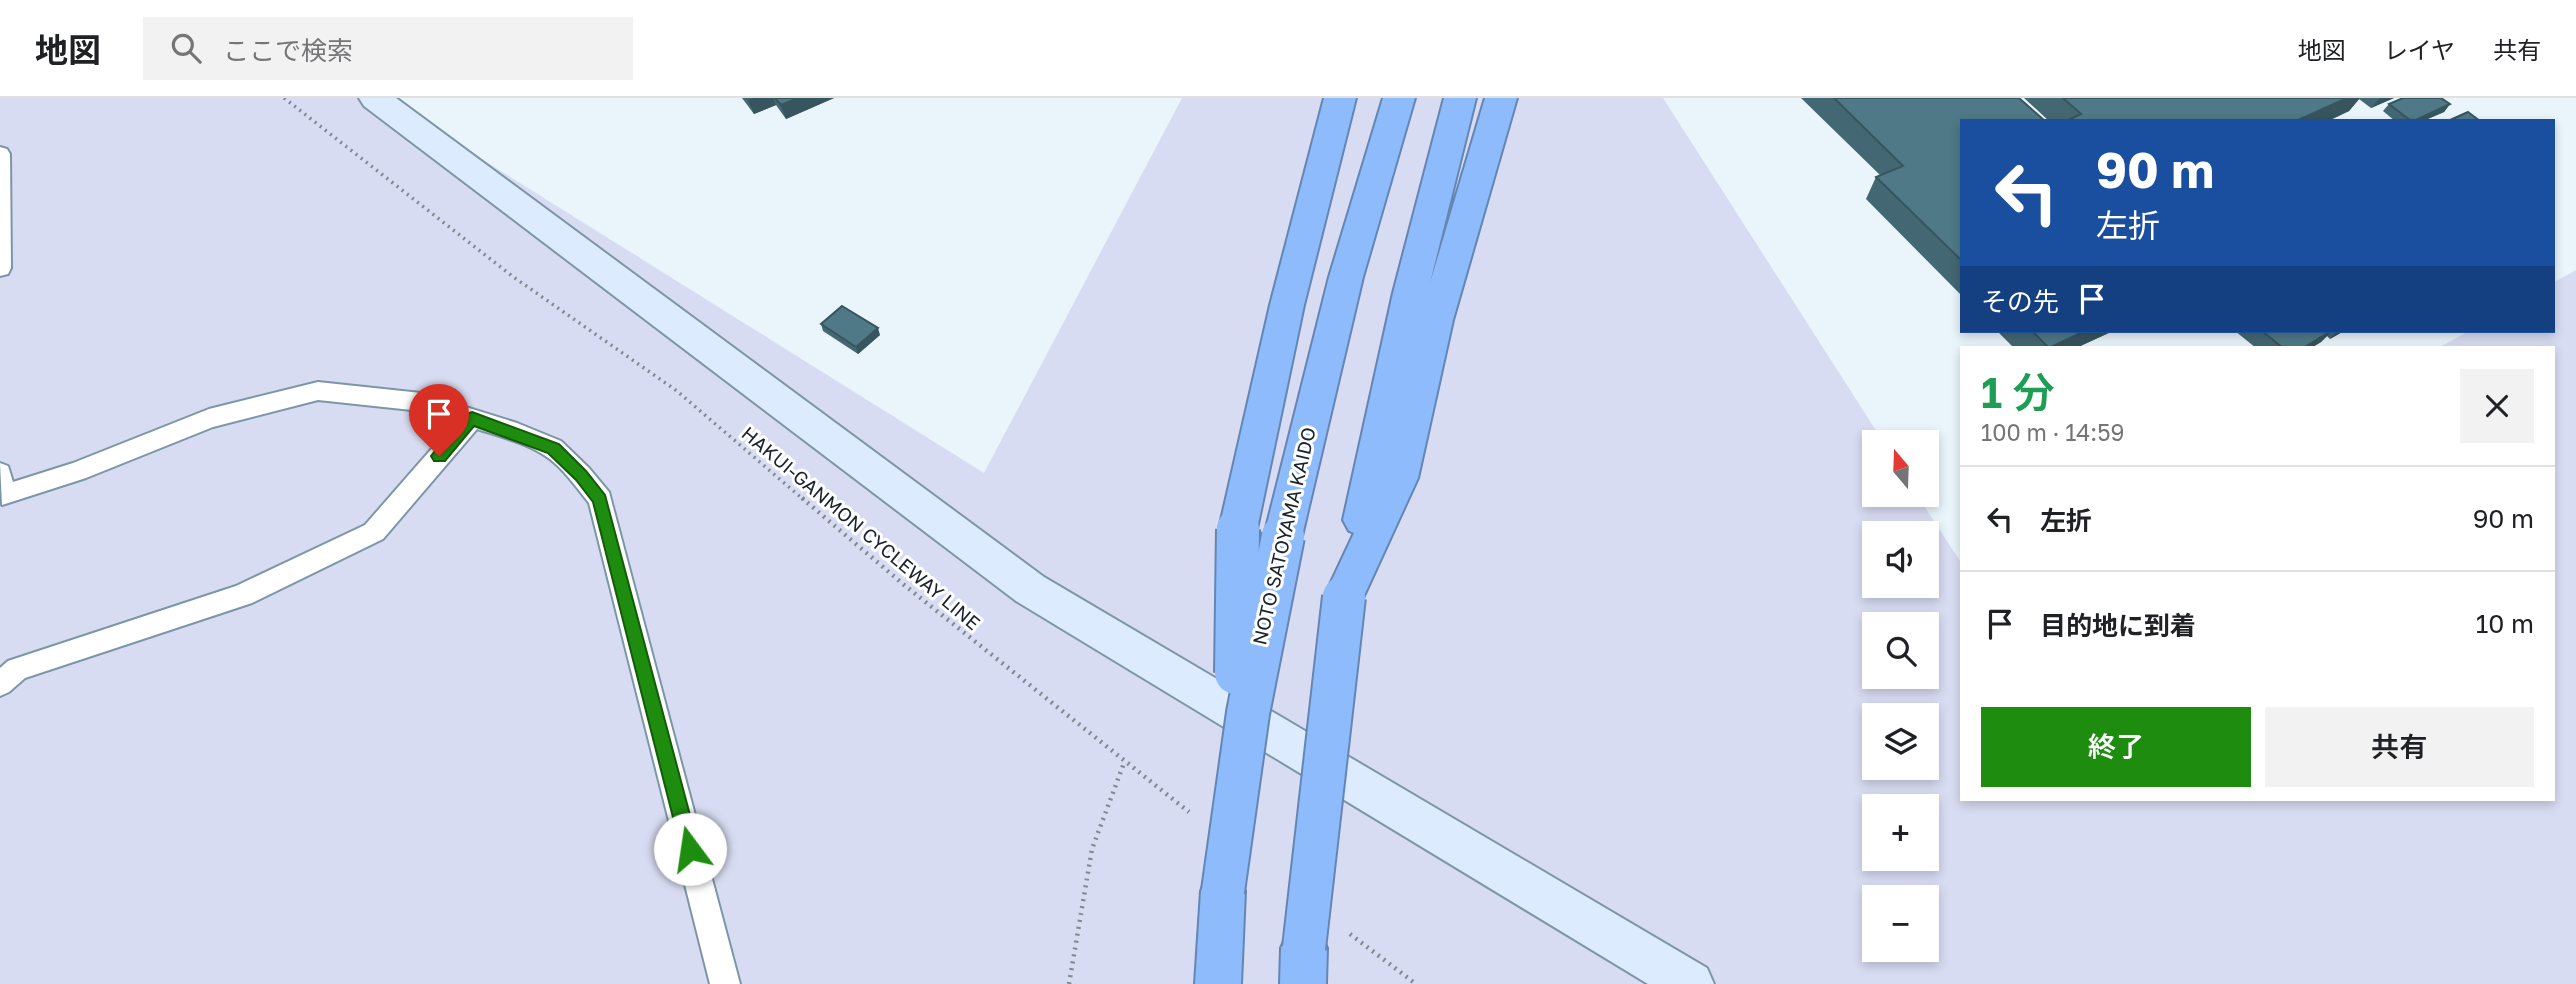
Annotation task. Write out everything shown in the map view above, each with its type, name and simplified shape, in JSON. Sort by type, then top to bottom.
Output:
[{"type":"highway","points":[[1217,809],[1238,529],[1287,305],[1340,98]]},
{"type":"highway","name":"NOTO SATOYAMA KAIDO","points":[[1218,984],[1223,891],[1217,809],[1258,649],[1346,277],[1399,98]]},
{"type":"highway","points":[[1316,953],[1344,597],[1382,432],[1410,293],[1460,98]]},
{"type":"highway","points":[[1344,597],[1399,478],[1436,320],[1501,98]]},
{"type":"street","points":[[375,98],[1030,589],[1691,984]]},
{"type":"lane","points":[[0,154],[0,268]]},
{"type":"lane","points":[[0,472],[2,495],[78,471],[209,418],[318,391],[421,402],[509,430],[553,448],[581,475],[600,499],[725,984]]},
{"type":"lane","points":[[0,684],[17,669],[243,595],[374,532],[472,419]]},
{"type":"path","name":"HAKUI-GANMON CYCLEWAY LINE","points":[[284,98],[512,276],[677,391],[904,584],[1124,763],[1217,809]]},
{"type":"path","points":[[1069,984],[1093,849],[1124,763]]},
{"type":"path","points":[[1316,953],[1416,984]]},
{"type":"shaded area","points":[[0,98],[384,98],[984,473],[1182,98],[1663,98],[1876,430],[1862,430],[1862,508],[1925,508],[1934,521],[1862,521],[1862,598],[1939,598],[1939,529],[1960,561],[1960,801],[2555,801],[2555,346],[2442,346],[2465,333],[2555,333],[2555,282],[2576,270],[2576,984],[0,984]]},
{"type":"building","points":[[775,98],[798,98],[781,105]]},
{"type":"building","points":[[1834,98],[2019,98],[2043,119],[1960,119],[1960,259],[1876,177],[1903,166]]},
{"type":"building","points":[[2063,98],[2347,98],[2300,119],[2070,119],[2081,114]]},
{"type":"building","points":[[2403,98],[2441,98],[2450,104],[2418,119],[2408,119],[2389,104]]},
{"type":"building","points":[[2468,112],[2477,119],[2452,119]]},
{"type":"building","points":[[842,306],[878,328],[856,347],[821,324]]},
{"type":"building","points":[[2034,333],[2081,333],[2053,346],[2047,346]]},
{"type":"building","points":[[2264,333],[2328,333],[2306,346],[2281,346]]},
{"type":"route","points":[[439,456],[472,419],[509,430],[553,448],[581,475],[600,499],[690,849]]}]
